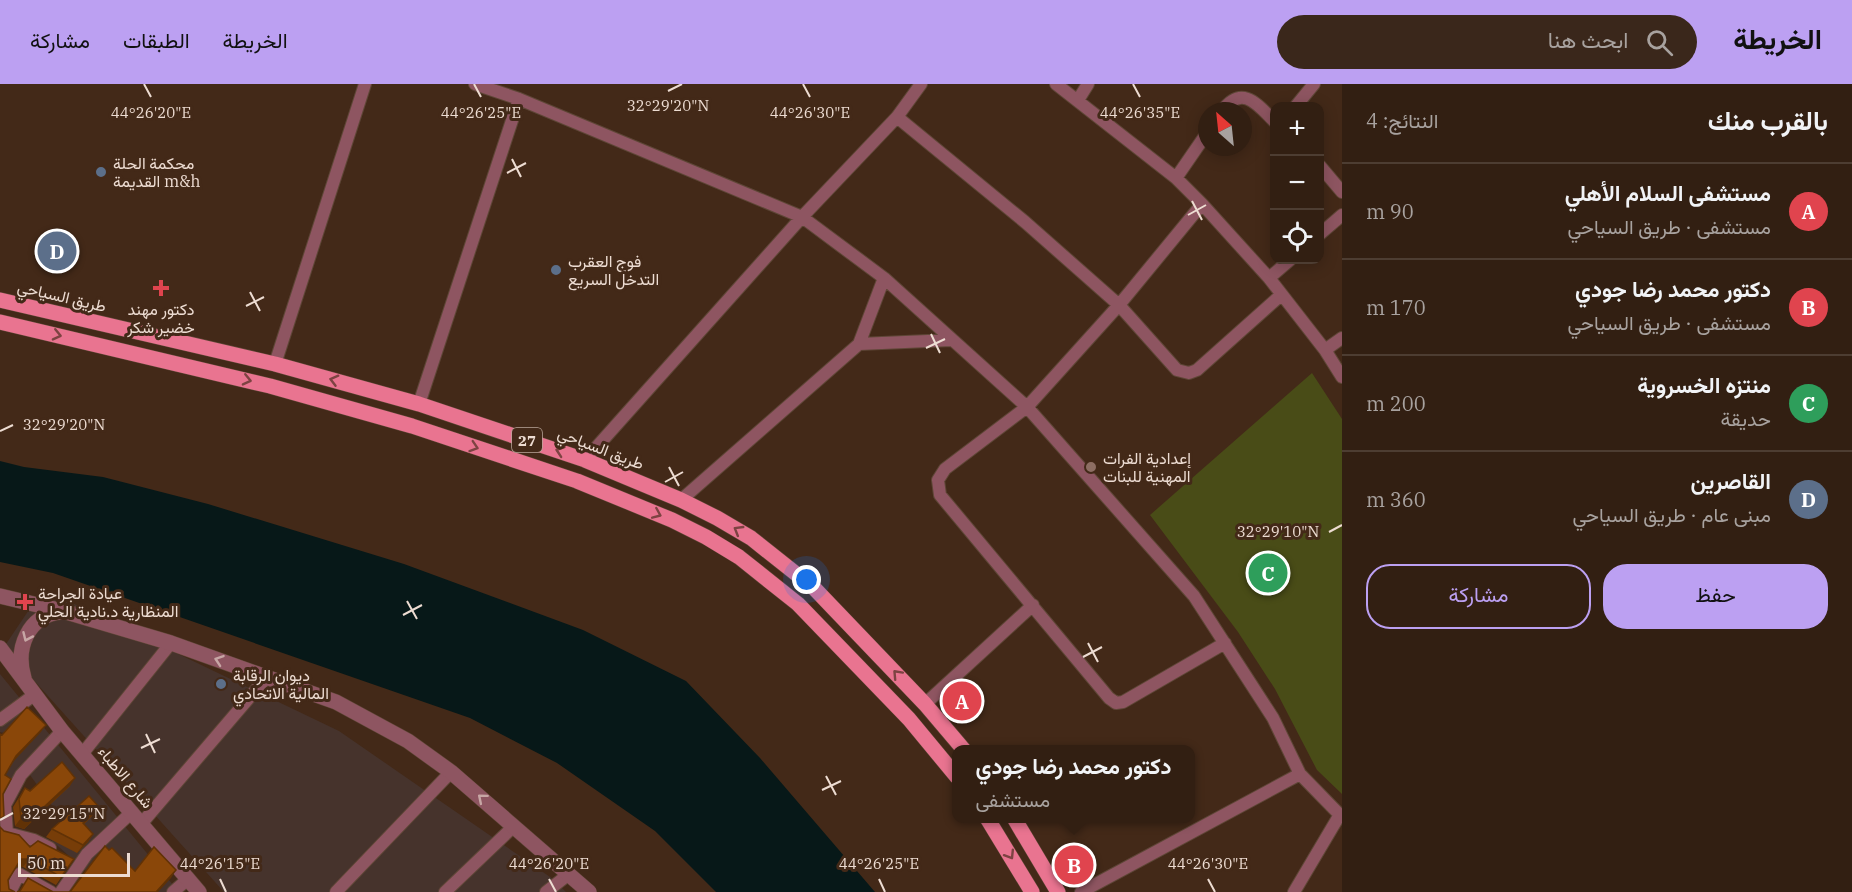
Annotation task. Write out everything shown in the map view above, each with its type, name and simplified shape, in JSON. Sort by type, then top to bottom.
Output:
[{"type":"main road","name":"طريق السياحي","points":[[0,300],[276,364],[419,404],[585,460],[681,500],[717,518],[766,549],[814,588],[925,704],[960,745]]},
{"type":"main road","name":"27","points":[[0,322],[270,386],[446,437],[577,481],[706,537],[752,567],[798,604],[909,719],[952,771]]},
{"type":"main road","points":[[352,409],[360,404],[362,388]]},
{"type":"main road","points":[[446,437],[444,426],[453,415]]},
{"type":"main road","points":[[752,567],[762,563],[766,558],[766,549]]},
{"type":"main road","points":[[777,586],[778,576],[791,569]]},
{"type":"main road","points":[[989,823],[1032,892]]},
{"type":"main road","points":[[1016,823],[1058,892]]},
{"type":"street","points":[[276,364],[365,84]]},
{"type":"street","points":[[475,84],[519,99],[802,217],[884,278],[1027,407],[1194,596],[1273,718],[1300,774],[1341,817],[1294,892]]},
{"type":"street","points":[[585,460],[802,217],[897,117],[921,84]]},
{"type":"street","points":[[1056,84],[1176,177],[1269,279],[1325,350],[1342,377]]},
{"type":"street","points":[[1078,100],[1088,84]]},
{"type":"street","points":[[1299,102],[1314,84]]},
{"type":"street","points":[[1228,102],[1239,97],[1250,98],[1270,116]]},
{"type":"street","points":[[419,404],[519,99]]},
{"type":"street","points":[[897,117],[1025,222],[1119,305],[1177,369],[1189,373],[1197,370],[1281,295]]},
{"type":"street","points":[[1176,177],[1198,146]]},
{"type":"street","points":[[1324,171],[1342,192]]},
{"type":"street","points":[[1202,204],[1119,305],[1027,407],[945,469],[938,480],[940,495],[1034,605],[1108,698],[1116,703],[1124,702],[1225,644]]},
{"type":"street","points":[[1324,231],[1342,215]]},
{"type":"street","points":[[1269,279],[1286,264]]},
{"type":"street","points":[[681,500],[859,344],[884,278]]},
{"type":"street","points":[[1325,350],[1342,338]]},
{"type":"street","points":[[859,344],[951,340]]},
{"type":"street","points":[[0,596],[63,611],[171,643],[336,702],[408,741],[451,772],[589,892]]},
{"type":"street","points":[[925,704],[1034,605]]},
{"type":"street","name":"شارع الاطباء","points":[[30,690],[21,662],[22,646],[29,630],[39,618],[48,613],[63,611]]},
{"type":"street","points":[[83,753],[171,643]]},
{"type":"street","name":"شارع الاطباء","points":[[0,648],[62,731],[199,892]]},
{"type":"street","points":[[62,731],[21,775],[5,805],[3,832],[34,840],[71,859],[87,854],[137,818],[267,677]]},
{"type":"street","points":[[0,720],[30,690]]},
{"type":"street","points":[[336,892],[451,772]]},
{"type":"street","points":[[1080,892],[1300,774]]},
{"type":"street","points":[[445,892],[514,826]]},
{"type":"street","points":[[61,892],[71,859]]},
{"type":"street","points":[[10,892],[19,874],[51,892]]},
{"type":"street","points":[[546,892],[569,874]]},
{"type":"street","points":[[173,892],[188,879]]},
{"type":"shaded area","points":[[0,461],[24,467],[103,477],[208,504],[404,564],[583,630],[686,681],[760,758],[875,892],[716,892],[655,831],[557,763],[470,718],[53,573],[0,562]]},
{"type":"shaded area","points":[[43,589],[339,731],[553,879],[566,892],[224,892],[4,647]]},
{"type":"shaded area","points":[[0,674],[179,892],[71,892],[89,874],[49,838],[70,820],[53,807],[30,775],[13,791],[0,784],[4,733],[0,732]]},
{"type":"green space","points":[[1312,373],[1342,419],[1342,794],[1317,770],[1275,689],[1238,632],[1150,515]]},
{"type":"building","points":[[27,707],[46,725],[16,756],[5,775],[11,779],[3,794],[4,816],[0,819],[0,734],[2,735]]},
{"type":"building","points":[[62,762],[75,778],[30,820],[21,818],[19,799],[25,788],[30,791]]},
{"type":"building","points":[[89,796],[99,807],[83,823],[93,834],[83,845],[52,829]]},
{"type":"building","points":[[0,827],[4,831],[19,835],[30,847],[38,841],[74,859],[61,877],[29,859],[21,859],[8,880],[9,889],[15,892],[0,892]]},
{"type":"building","points":[[105,846],[109,850],[112,848],[135,871],[154,847],[176,870],[156,892],[70,892]]},
{"type":"building","points":[[28,878],[53,892],[17,892]]},
{"type":"place","name":"محكمة الحلة القديمة m&h","points":[[101,172]]},
{"type":"place","name":"القاصرين","points":[[57,251]]},
{"type":"place","name":"فوج العقرب التدخل السريع","points":[[556,270]]},
{"type":"place","name":"دكتور مهند خضير شكر","points":[[161,288]]},
{"type":"place","name":"إعدادية الفرات المهنية للبنات","points":[[1091,467]]},
{"type":"place","name":"منتزه الخسروية","points":[[1268,573]]},
{"type":"place","name":"عيادة الجراحة المنظارية د.نادية الحلي","points":[[25,602]]},
{"type":"place","name":"ديوان الرقابة المالية الاتحادي","points":[[221,684]]},
{"type":"place","name":"مستشفى السلام الأهلي","points":[[962,701]]},
{"type":"place","name":"دكتور محمد رضا جودي","points":[[1074,865]]}]
